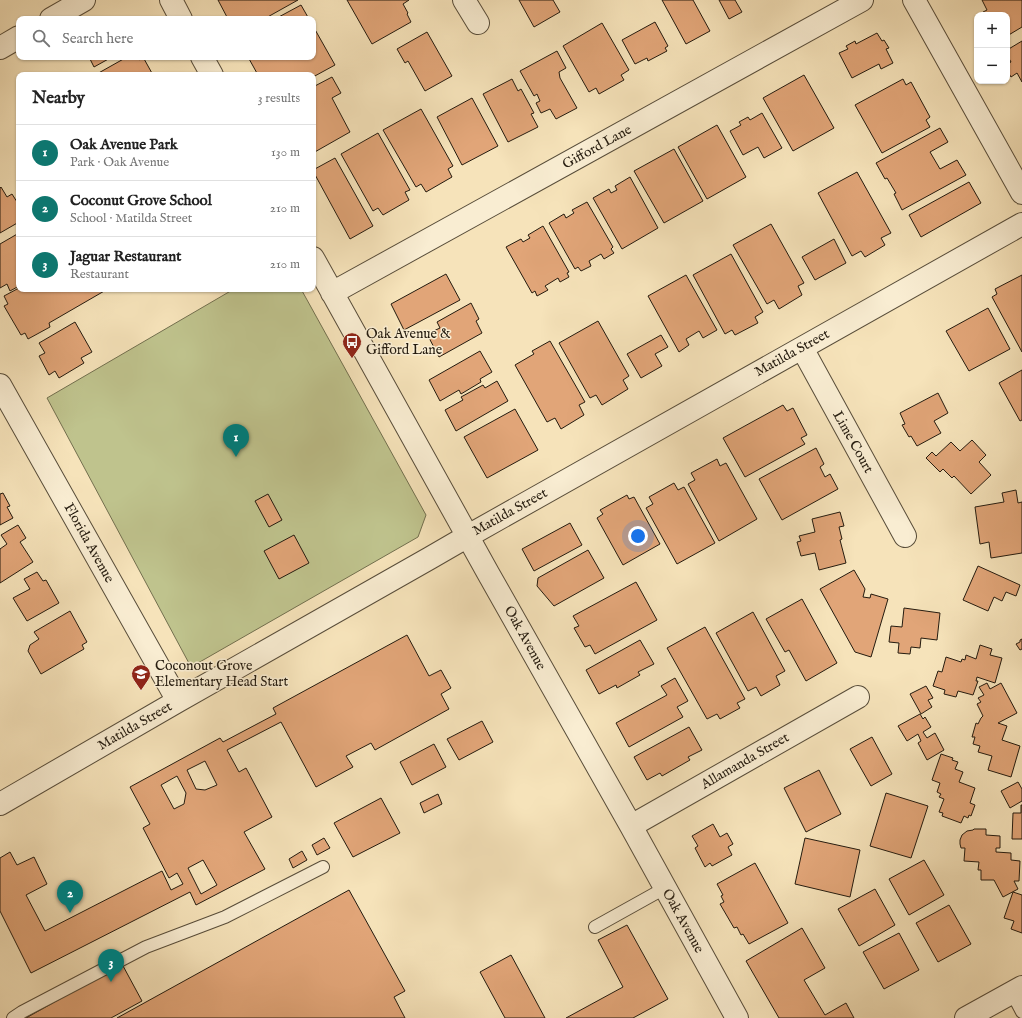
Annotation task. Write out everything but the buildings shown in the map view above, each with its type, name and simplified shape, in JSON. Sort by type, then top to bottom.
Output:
[{"type":"street","points":[[56,16],[84,0]]},
{"type":"street","points":[[171,0],[180,16]]},
{"type":"street","points":[[464,0],[478,23]]},
{"type":"street","name":"Gifford Lane","points":[[332,294],[862,0]]},
{"type":"street","points":[[914,0],[1022,193]]},
{"type":"street","points":[[0,48],[16,39]]},
{"type":"street","points":[[204,60],[210,72]]},
{"type":"street","name":"Matilda Street","points":[[0,804],[468,536],[1022,224]]},
{"type":"street","name":"Oak Avenue","points":[[316,264],[631,826],[732,1016]]},
{"type":"street","name":"Lime Court","points":[[802,348],[905,536]]},
{"type":"street","name":"Florida Avenue","points":[[0,385],[178,701]]},
{"type":"street","name":"Allamanda Street","points":[[631,826],[858,697]]},
{"type":"street","points":[[966,1018],[1017,990]]},
{"type":"lane","points":[[13,1018],[146,947],[225,917],[323,867]]},
{"type":"lane","points":[[595,927],[665,888]]},
{"type":"lane","points":[[1017,990],[1022,1012]]},
{"type":"green space","points":[[229,292],[303,292],[426,515],[418,537],[191,667],[47,398]]},
{"type":"place","name":"Oak Avenue & Gifford Lane","points":[[352,359]]},
{"type":"place","name":"Oak Avenue Park","points":[[236,457]]},
{"type":"place","name":"Coconout Grove Elementary Head Start","points":[[141,691]]},
{"type":"place","name":"Coconut Grove School","points":[[70,913]]},
{"type":"place","name":"Jaguar Restaurant","points":[[111,982]]}]
